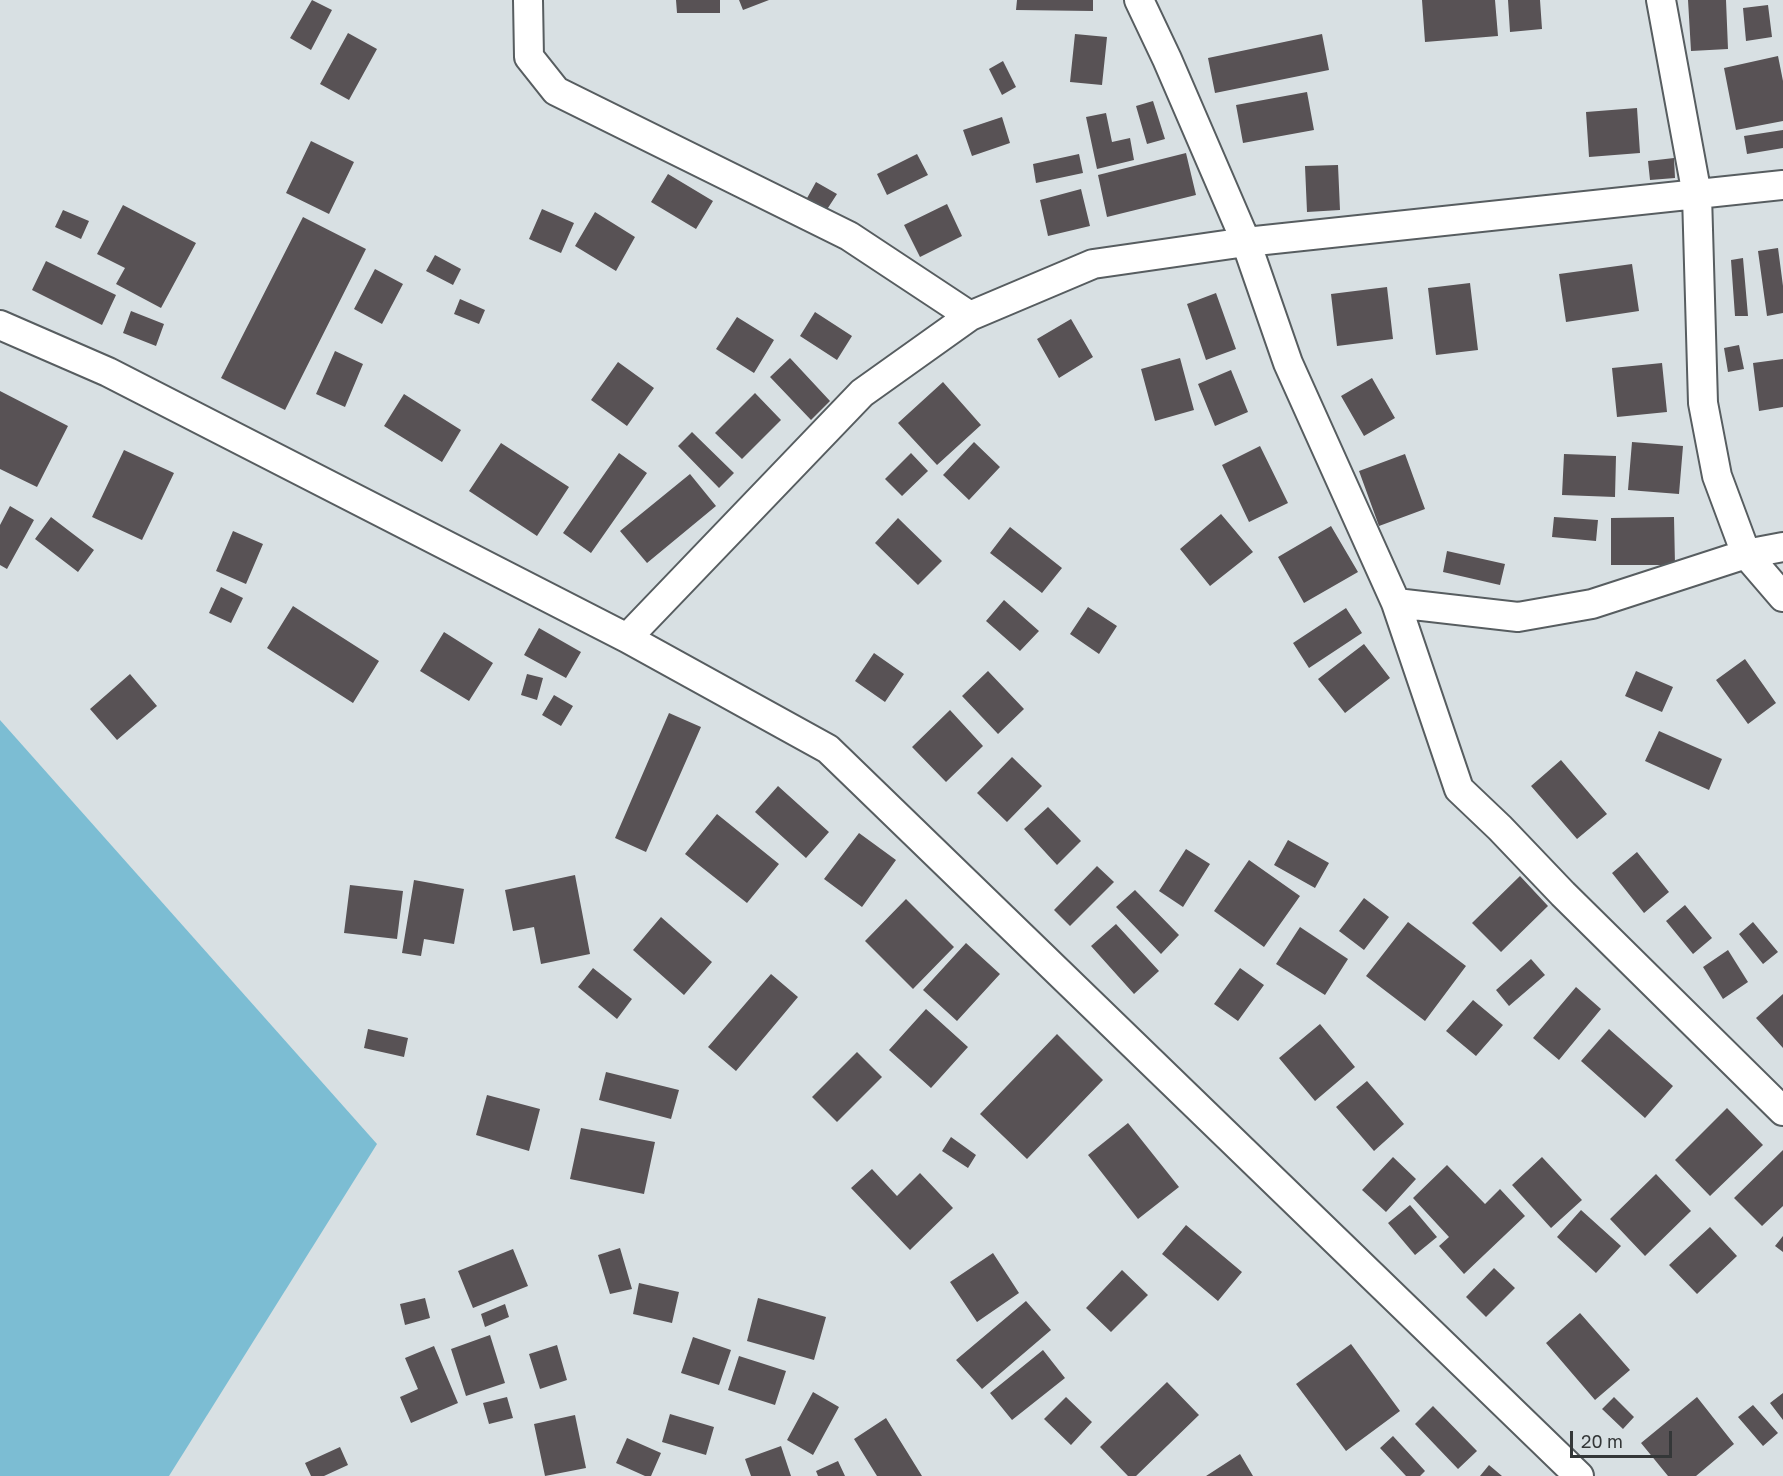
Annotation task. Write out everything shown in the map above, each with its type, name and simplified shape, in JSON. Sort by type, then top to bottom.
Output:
[{"type":"street","points":[[528,0],[529,57],[556,91],[849,236],[969,316]]},
{"type":"street","points":[[1139,0],[1246,242],[1288,363],[1396,603],[1459,789],[1783,1111]]},
{"type":"street","points":[[1661,0],[1697,195],[1703,403],[1717,476],[1746,554],[1783,597]]},
{"type":"street","points":[[627,638],[862,393],[969,316],[1093,264],[1246,242],[1783,184]]},
{"type":"street","points":[[0,325],[108,372],[627,638],[828,749],[1579,1476]]},
{"type":"street","points":[[1396,603],[1518,617],[1592,604],[1746,554],[1783,547]]},
{"type":"shaded area","points":[[0,720],[377,1144],[169,1476],[0,1476]]},
{"type":"building","points":[[312,0],[332,10],[311,50],[290,38]]},
{"type":"building","points":[[676,0],[720,0],[720,13],[677,13]]},
{"type":"building","points":[[739,0],[769,0],[743,10]]},
{"type":"building","points":[[1017,0],[1093,0],[1093,11],[1016,10]]},
{"type":"building","points":[[1422,0],[1495,0],[1498,36],[1425,42]]},
{"type":"building","points":[[1508,0],[1540,0],[1542,29],[1510,32]]},
{"type":"building","points":[[1688,0],[1726,0],[1728,49],[1691,51]]},
{"type":"building","points":[[1768,5],[1772,37],[1746,41],[1743,8]]},
{"type":"building","points":[[348,33],[377,49],[349,100],[320,84]]},
{"type":"building","points":[[1075,34],[1107,37],[1102,85],[1070,82]]},
{"type":"building","points":[[1322,34],[1329,70],[1215,93],[1208,58]]},
{"type":"building","points":[[1778,56],[1783,81],[1783,121],[1736,130],[1724,68]]},
{"type":"building","points":[[1003,61],[1016,87],[1002,95],[989,69]]},
{"type":"building","points":[[1307,92],[1314,130],[1243,143],[1236,105]]},
{"type":"building","points":[[1153,101],[1165,139],[1147,144],[1136,106]]},
{"type":"building","points":[[1637,108],[1640,153],[1589,157],[1586,112]]},
{"type":"building","points":[[1106,113],[1112,142],[1130,138],[1134,160],[1097,169],[1086,117]]},
{"type":"building","points":[[1002,117],[1010,143],[972,156],[963,130]]},
{"type":"building","points":[[1783,130],[1783,148],[1747,154],[1744,136]]},
{"type":"building","points":[[311,141],[354,162],[329,214],[286,193]]},
{"type":"building","points":[[1186,153],[1196,195],[1107,217],[1098,175]]},
{"type":"building","points":[[917,154],[928,175],[887,195],[877,174]]},
{"type":"building","points":[[1079,154],[1083,173],[1036,183],[1033,164]]},
{"type":"building","points":[[1674,158],[1675,178],[1650,180],[1648,161]]},
{"type":"building","points":[[1338,165],[1340,210],[1307,212],[1305,166]]},
{"type":"building","points":[[668,174],[713,201],[696,229],[651,202]]},
{"type":"building","points":[[816,182],[837,194],[826,211],[806,200]]},
{"type":"building","points":[[1081,189],[1090,226],[1048,236],[1040,200]]},
{"type":"building","points":[[947,204],[962,236],[920,257],[904,225]]},
{"type":"building","points":[[123,205],[196,243],[161,308],[116,284],[125,268],[97,254]]},
{"type":"building","points":[[542,209],[574,223],[561,253],[529,239]]},
{"type":"building","points":[[63,210],[89,221],[81,239],[55,227]]},
{"type":"building","points":[[595,212],[635,237],[616,271],[575,246]]},
{"type":"building","points":[[303,217],[366,249],[285,410],[221,378]]},
{"type":"building","points":[[1778,248],[1783,286],[1783,313],[1767,316],[1758,251]]},
{"type":"building","points":[[435,255],[461,269],[453,285],[426,271]]},
{"type":"building","points":[[1743,258],[1748,316],[1735,316],[1731,260]]},
{"type":"building","points":[[46,261],[116,295],[102,325],[32,290]]},
{"type":"building","points":[[1632,264],[1639,311],[1566,322],[1559,274]]},
{"type":"building","points":[[375,269],[403,284],[382,324],[354,309]]},
{"type":"building","points":[[1470,283],[1478,350],[1436,355],[1428,288]]},
{"type":"building","points":[[1387,287],[1393,339],[1337,346],[1331,294]]},
{"type":"building","points":[[1216,293],[1236,349],[1206,360],[1187,304]]},
{"type":"building","points":[[460,299],[485,310],[479,324],[454,314]]},
{"type":"building","points":[[131,311],[164,324],[156,346],[123,333]]},
{"type":"building","points":[[815,312],[852,336],[837,360],[800,336]]},
{"type":"building","points":[[737,317],[774,340],[754,373],[716,349]]},
{"type":"building","points":[[1071,319],[1093,357],[1059,378],[1037,339]]},
{"type":"building","points":[[1739,345],[1744,369],[1728,372],[1724,348]]},
{"type":"building","points":[[335,351],[363,364],[345,407],[316,394]]},
{"type":"building","points":[[790,358],[830,401],[811,420],[770,377]]},
{"type":"building","points":[[1180,358],[1194,410],[1155,421],[1141,369]]},
{"type":"building","points":[[1783,359],[1783,407],[1759,411],[1753,363]]},
{"type":"building","points":[[618,362],[654,388],[627,426],[591,400]]},
{"type":"building","points":[[1662,363],[1667,412],[1617,417],[1612,368]]},
{"type":"building","points":[[1231,370],[1248,412],[1215,426],[1198,384]]},
{"type":"building","points":[[1372,378],[1395,418],[1364,436],[1341,396]]},
{"type":"building","points":[[943,382],[981,425],[937,465],[898,423]]},
{"type":"building","points":[[0,391],[68,426],[37,487],[0,469]]},
{"type":"building","points":[[755,393],[781,420],[742,459],[715,433]]},
{"type":"building","points":[[404,394],[461,430],[442,462],[384,426]]},
{"type":"building","points":[[692,432],[734,473],[719,488],[678,446]]},
{"type":"building","points":[[974,442],[1000,467],[969,500],[943,475]]},
{"type":"building","points":[[1632,442],[1683,446],[1679,494],[1628,490]]},
{"type":"building","points":[[501,443],[569,487],[537,536],[469,491]]},
{"type":"building","points":[[1260,446],[1288,503],[1249,522],[1222,465]]},
{"type":"building","points":[[124,450],[174,473],[142,540],[92,517]]},
{"type":"building","points":[[619,453],[647,473],[591,553],[563,533]]},
{"type":"building","points":[[911,453],[928,471],[902,496],[885,479]]},
{"type":"building","points":[[1405,454],[1425,509],[1379,526],[1359,471]]},
{"type":"building","points":[[1564,454],[1616,456],[1615,497],[1562,495]]},
{"type":"building","points":[[690,474],[716,506],[647,563],[620,531]]},
{"type":"building","points":[[10,506],[34,520],[7,569],[0,565],[0,525]]},
{"type":"building","points":[[1221,514],[1253,552],[1210,586],[1180,549]]},
{"type":"building","points":[[51,517],[94,550],[78,572],[35,539]]},
{"type":"building","points":[[1554,517],[1598,520],[1596,541],[1552,537]]},
{"type":"building","points":[[1674,517],[1675,565],[1611,565],[1611,518]]},
{"type":"building","points":[[898,518],[942,561],[918,585],[875,543]]},
{"type":"building","points":[[1331,526],[1358,572],[1304,603],[1278,557]]},
{"type":"building","points":[[1010,527],[1062,568],[1042,593],[990,553]]},
{"type":"building","points":[[233,531],[263,544],[246,584],[216,571]]},
{"type":"building","points":[[1447,551],[1505,564],[1500,585],[1443,572]]},
{"type":"building","points":[[221,587],[243,598],[231,623],[209,613]]},
{"type":"building","points":[[1004,600],[1039,631],[1020,651],[986,621]]},
{"type":"building","points":[[293,606],[379,661],[353,703],[267,648]]},
{"type":"building","points":[[1088,607],[1117,626],[1099,654],[1070,634]]},
{"type":"building","points":[[1346,608],[1362,633],[1309,668],[1293,643]]},
{"type":"building","points":[[539,628],[581,652],[566,678],[524,655]]},
{"type":"building","points":[[444,632],[493,663],[469,701],[420,671]]},
{"type":"building","points":[[1364,644],[1390,678],[1345,713],[1318,679]]},
{"type":"building","points":[[874,653],[904,674],[885,702],[855,681]]},
{"type":"building","points":[[1745,659],[1776,703],[1748,724],[1716,680]]},
{"type":"building","points":[[988,671],[1024,709],[998,734],[962,696]]},
{"type":"building","points":[[1636,671],[1673,687],[1662,712],[1625,696]]},
{"type":"building","points":[[130,674],[157,706],[117,740],[90,709]]},
{"type":"building","points":[[527,674],[543,678],[537,700],[521,695]]},
{"type":"building","points":[[554,695],[573,706],[561,726],[542,715]]},
{"type":"building","points":[[950,710],[983,746],[946,782],[912,747]]},
{"type":"building","points":[[669,713],[701,727],[646,852],[615,838]]},
{"type":"building","points":[[1659,731],[1722,759],[1709,790],[1645,761]]},
{"type":"building","points":[[1012,757],[1042,786],[1007,822],[977,793]]},
{"type":"building","points":[[1561,760],[1607,814],[1577,839],[1531,786]]},
{"type":"building","points":[[778,786],[829,832],[806,858],[755,812]]},
{"type":"building","points":[[1048,807],[1081,841],[1057,865],[1024,829]]},
{"type":"building","points":[[717,814],[779,864],[747,903],[685,854]]},
{"type":"building","points":[[859,833],[896,860],[862,907],[824,879]]},
{"type":"building","points":[[1288,840],[1329,863],[1315,888],[1274,865]]},
{"type":"building","points":[[1186,849],[1210,864],[1183,907],[1159,891]]},
{"type":"building","points":[[1637,852],[1669,892],[1644,913],[1612,873]]},
{"type":"building","points":[[1249,860],[1300,896],[1264,947],[1214,911]]},
{"type":"building","points":[[1097,866],[1114,882],[1070,926],[1054,910]]},
{"type":"building","points":[[575,875],[590,954],[541,964],[534,927],[513,931],[505,890]]},
{"type":"building","points":[[1520,876],[1548,906],[1501,952],[1472,923]]},
{"type":"building","points":[[414,880],[464,889],[454,944],[424,939],[421,956],[402,953]]},
{"type":"building","points":[[350,885],[403,891],[397,939],[344,933]]},
{"type":"building","points":[[1135,890],[1179,935],[1161,954],[1116,907]]},
{"type":"building","points":[[1364,898],[1389,917],[1364,950],[1339,931]]},
{"type":"building","points":[[906,899],[954,947],[913,989],[865,941]]},
{"type":"building","points":[[1685,905],[1712,938],[1693,954],[1666,921]]},
{"type":"building","points":[[661,917],[712,962],[684,995],[633,950]]},
{"type":"building","points":[[1408,922],[1466,966],[1425,1021],[1366,976]]},
{"type":"building","points":[[1753,922],[1778,952],[1763,964],[1739,934]]},
{"type":"building","points":[[1116,924],[1159,971],[1134,994],[1091,946]]},
{"type":"building","points":[[1300,927],[1348,959],[1325,995],[1276,964]]},
{"type":"building","points":[[966,943],[1000,974],[957,1021],[923,990]]},
{"type":"building","points":[[1728,950],[1748,982],[1723,999],[1703,967]]},
{"type":"building","points":[[1531,959],[1545,975],[1509,1006],[1496,990]]},
{"type":"building","points":[[593,968],[632,999],[617,1019],[578,987]]},
{"type":"building","points":[[1240,968],[1264,985],[1238,1021],[1214,1004]]},
{"type":"building","points":[[771,974],[798,997],[736,1071],[708,1047]]},
{"type":"building","points":[[1576,987],[1601,1009],[1559,1060],[1533,1038]]},
{"type":"building","points":[[1783,994],[1783,1048],[1756,1018]]},
{"type":"building","points":[[1473,1000],[1503,1025],[1476,1056],[1446,1031]]},
{"type":"building","points":[[926,1009],[968,1047],[931,1088],[889,1050]]},
{"type":"building","points":[[1320,1024],[1355,1067],[1315,1101],[1279,1058]]},
{"type":"building","points":[[368,1029],[408,1038],[404,1057],[364,1048]]},
{"type":"building","points":[[1609,1029],[1673,1086],[1645,1118],[1581,1061]]},
{"type":"building","points":[[1057,1034],[1103,1080],[1027,1159],[980,1114]]},
{"type":"building","points":[[857,1052],[882,1077],[837,1122],[812,1097]]},
{"type":"building","points":[[606,1072],[679,1090],[671,1119],[599,1100]]},
{"type":"building","points":[[1367,1081],[1404,1124],[1374,1151],[1336,1107]]},
{"type":"building","points":[[487,1095],[540,1109],[529,1151],[476,1135]]},
{"type":"building","points":[[1727,1108],[1763,1145],[1710,1196],[1675,1160]]},
{"type":"building","points":[[1128,1123],[1179,1187],[1138,1219],[1088,1155]]},
{"type":"building","points":[[581,1128],[655,1142],[644,1194],[570,1179]]},
{"type":"building","points":[[951,1137],[976,1155],[968,1168],[942,1151]]},
{"type":"building","points":[[1783,1150],[1783,1206],[1762,1226],[1734,1198]]},
{"type":"building","points":[[1393,1157],[1416,1179],[1386,1212],[1362,1190]]},
{"type":"building","points":[[1542,1157],[1582,1200],[1551,1228],[1512,1185]]},
{"type":"building","points":[[1447,1165],[1485,1204],[1500,1189],[1525,1216],[1464,1274],[1439,1246],[1449,1237],[1413,1198]]},
{"type":"building","points":[[872,1169],[897,1196],[920,1173],[953,1208],[910,1250],[851,1188]]},
{"type":"building","points":[[1656,1174],[1691,1211],[1645,1256],[1610,1219]]},
{"type":"building","points":[[1410,1205],[1437,1237],[1415,1255],[1388,1223]]},
{"type":"building","points":[[1581,1210],[1621,1246],[1596,1273],[1557,1237]]},
{"type":"building","points":[[1186,1225],[1242,1272],[1218,1301],[1162,1254]]},
{"type":"building","points":[[1710,1227],[1737,1256],[1697,1294],[1669,1265]]},
{"type":"building","points":[[1783,1236],[1783,1252],[1775,1246]]},
{"type":"building","points":[[620,1248],[632,1289],[610,1294],[598,1255]]},
{"type":"building","points":[[513,1249],[528,1286],[473,1308],[458,1271]]},
{"type":"building","points":[[993,1253],[1019,1293],[977,1322],[950,1282]]},
{"type":"building","points":[[1494,1268],[1515,1288],[1486,1317],[1466,1297]]},
{"type":"building","points":[[1122,1270],[1148,1295],[1111,1332],[1086,1308]]},
{"type":"building","points":[[639,1283],[679,1292],[672,1323],[633,1314]]},
{"type":"building","points":[[425,1298],[430,1318],[405,1325],[400,1304]]},
{"type":"building","points":[[758,1298],[826,1317],[814,1360],[747,1341]]},
{"type":"building","points":[[1026,1301],[1051,1330],[982,1389],[956,1360]]},
{"type":"building","points":[[505,1304],[509,1317],[485,1327],[481,1314]]},
{"type":"building","points":[[1580,1313],[1630,1370],[1595,1400],[1546,1343]]},
{"type":"building","points":[[490,1335],[505,1383],[466,1396],[451,1349]]},
{"type":"building","points":[[693,1337],[731,1350],[719,1385],[681,1373]]},
{"type":"building","points":[[1351,1344],[1400,1411],[1346,1451],[1296,1384]]},
{"type":"building","points":[[557,1345],[567,1380],[540,1389],[529,1354]]},
{"type":"building","points":[[434,1346],[458,1403],[411,1423],[400,1397],[418,1389],[405,1358]]},
{"type":"building","points":[[1043,1350],[1065,1378],[1012,1420],[990,1393]]},
{"type":"building","points":[[739,1356],[786,1371],[775,1405],[728,1390]]},
{"type":"building","points":[[1167,1382],[1199,1415],[1136,1476],[1128,1476],[1100,1447]]},
{"type":"building","points":[[813,1392],[839,1407],[813,1455],[787,1440]]},
{"type":"building","points":[[1783,1393],[1783,1420],[1770,1403]]},
{"type":"building","points":[[507,1397],[513,1418],[489,1424],[483,1403]]},
{"type":"building","points":[[1066,1397],[1092,1422],[1071,1445],[1044,1419]]},
{"type":"building","points":[[1614,1397],[1634,1417],[1623,1429],[1602,1409]]},
{"type":"building","points":[[1697,1397],[1734,1444],[1696,1476],[1668,1476],[1641,1443]]},
{"type":"building","points":[[1753,1405],[1778,1433],[1763,1446],[1738,1417]]},
{"type":"building","points":[[1433,1406],[1477,1451],[1458,1469],[1415,1424]]},
{"type":"building","points":[[670,1414],[714,1427],[706,1455],[662,1442]]},
{"type":"building","points":[[575,1415],[586,1468],[545,1476],[534,1424]]},
{"type":"building","points":[[886,1418],[922,1476],[877,1476],[854,1439]]},
{"type":"building","points":[[1393,1436],[1425,1471],[1420,1476],[1406,1476],[1380,1448]]},
{"type":"building","points":[[627,1438],[661,1453],[651,1476],[645,1476],[616,1463]]},
{"type":"building","points":[[781,1446],[791,1476],[751,1476],[745,1459]]},
{"type":"building","points":[[340,1447],[348,1465],[324,1476],[311,1476],[305,1463]]},
{"type":"building","points":[[1240,1454],[1253,1476],[1206,1476]]},
{"type":"building","points":[[838,1461],[845,1476],[818,1476],[816,1471]]},
{"type":"building","points":[[1489,1465],[1502,1476],[1480,1476]]}]
